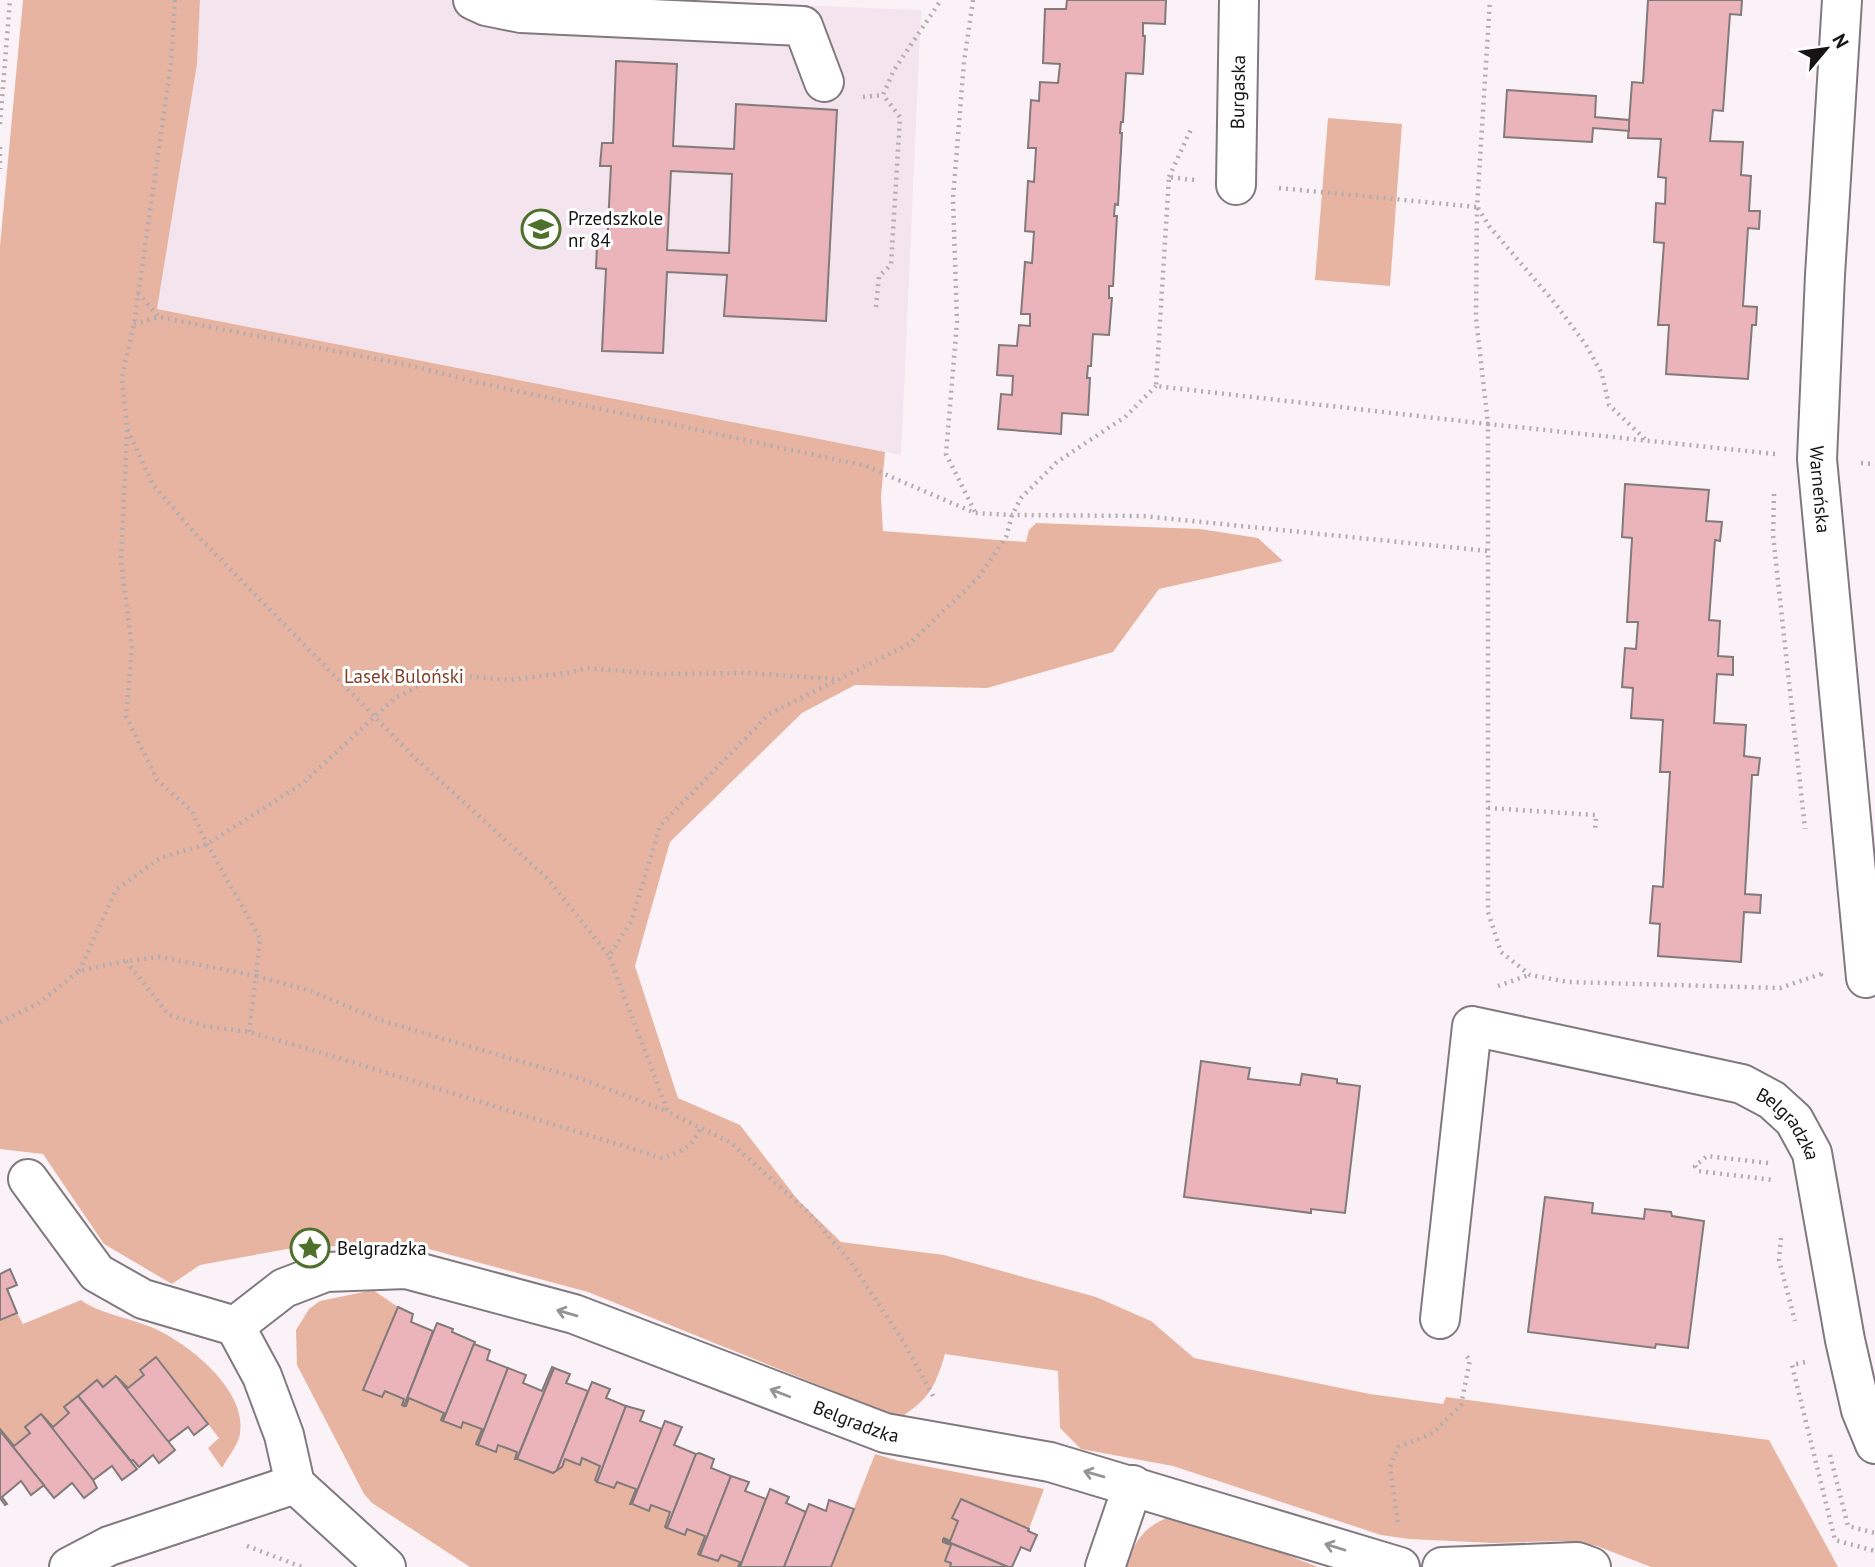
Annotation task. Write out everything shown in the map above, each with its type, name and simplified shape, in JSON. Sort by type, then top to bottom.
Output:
[{"type":"street","points":[[473,0],[486,6],[521,13],[803,26],[824,82]]},
{"type":"street","name":"Burgaska","points":[[1236,185],[1239,0]]},
{"type":"street","name":"Warneńska","points":[[1842,0],[1817,459],[1866,978]]},
{"type":"street","name":"Belgradzka","points":[[1440,1319],[1472,1026],[1742,1084],[1772,1100],[1794,1120],[1812,1153],[1845,1340],[1861,1410],[1875,1444]]},
{"type":"street","points":[[28,1179],[97,1273],[143,1299],[235,1326],[262,1376],[284,1435],[295,1484],[386,1567]]},
{"type":"street","name":"Belgradzka","points":[[235,1326],[284,1288],[326,1272],[406,1269],[574,1314],[885,1433],[1050,1462],[1133,1485],[1400,1548]]},
{"type":"street","points":[[69,1567],[109,1546],[295,1484]]},
{"type":"street","points":[[1105,1567],[1133,1485]]},
{"type":"street","points":[[1441,1567],[1577,1562],[1591,1567]]},
{"type":"path","points":[[0,124],[10,0]]},
{"type":"path","points":[[175,0],[171,63],[134,324],[122,377],[127,428],[121,561],[132,649],[125,716],[157,780],[192,811],[207,844],[260,938],[249,1032]]},
{"type":"path","points":[[883,95],[894,70],[941,0]]},
{"type":"path","points":[[973,0],[964,62],[953,198],[957,322],[946,454],[975,513]]},
{"type":"path","points":[[1490,0],[1477,207],[1476,318],[1488,424],[1488,912],[1501,952],[1530,975],[1568,982],[1780,988],[1821,974]]},
{"type":"path","points":[[860,97],[883,95]]},
{"type":"path","points":[[876,307],[879,276],[891,265],[900,117],[883,95]]},
{"type":"path","points":[[0,147],[0,169]]},
{"type":"path","points":[[609,956],[631,922],[660,826],[769,714],[909,644],[978,578],[1006,537],[1012,515],[1021,498],[1057,462],[1125,417],[1156,386],[1169,177],[1236,185]]},
{"type":"path","points":[[1288,189],[1477,207]]},
{"type":"path","points":[[1477,207],[1489,226],[1554,302],[1586,345],[1602,374],[1609,405],[1645,440]]},
{"type":"path","points":[[137,293],[159,317]]},
{"type":"path","points":[[134,324],[159,317],[413,366],[866,467],[975,513],[1143,516],[1488,551]]},
{"type":"path","points":[[1156,386],[1776,454]]},
{"type":"path","points":[[127,428],[153,485],[195,533],[412,755],[548,879],[609,956],[668,1112]]},
{"type":"path","points":[[1857,463],[1875,464]]},
{"type":"path","points":[[0,1022],[39,1003],[79,971],[116,890],[160,858],[207,844],[302,785],[395,698],[436,678],[463,676],[510,680],[572,672],[587,667],[658,674],[744,673],[838,679]]},
{"type":"path","points":[[1488,808],[1596,815],[1595,831]]},
{"type":"path","points":[[79,971],[160,957],[257,976],[311,991],[380,1020],[583,1080],[701,1127],[730,1142],[807,1212],[850,1261],[903,1341],[914,1365]]},
{"type":"path","points":[[127,961],[169,1014],[205,1026],[249,1032],[662,1158],[694,1143],[701,1127]]},
{"type":"path","points":[[1771,1163],[1707,1156],[1695,1166],[1698,1171],[1773,1181]]},
{"type":"path","points":[[1400,1548],[1390,1468],[1398,1447],[1433,1433],[1461,1405],[1470,1360],[1440,1319]]},
{"type":"path","points":[[1805,1362],[1792,1365],[1835,1540],[1875,1551]]},
{"type":"path","points":[[1860,1529],[1875,1533]]},
{"type":"shaded area","name":"Przedszkole nr 84","points":[[200,0],[666,0],[921,10],[901,455],[157,309],[197,64]]},
{"type":"green space","name":"Lasek Buloński","points":[[23,0],[200,0],[197,64],[157,309],[885,452],[881,497],[883,531],[1026,542],[1029,530],[1036,523],[1200,529],[1258,538],[1283,561],[1159,589],[1113,652],[987,688],[855,685],[802,713],[670,842],[635,966],[678,1098],[740,1125],[798,1200],[841,1242],[944,1255],[1096,1297],[1151,1321],[1194,1358],[1370,1394],[1443,1404],[1446,1397],[1769,1440],[1838,1567],[1651,1567],[1597,1546],[1562,1541],[1493,1543],[1381,1535],[1173,1466],[1081,1449],[1060,1428],[1058,1371],[945,1354],[930,1391],[900,1418],[588,1292],[403,1242],[287,1249],[200,1265],[172,1284],[104,1244],[43,1154],[0,1149],[0,246]]},
{"type":"green space","points":[[1328,118],[1402,124],[1390,286],[1315,280]]},
{"type":"green space","points":[[373,1290],[398,1307],[364,1390],[382,1397],[385,1391],[404,1399],[402,1405],[405,1406],[409,1398],[444,1413],[442,1420],[461,1427],[463,1422],[482,1429],[476,1444],[496,1451],[498,1445],[517,1452],[515,1459],[553,1473],[562,1467],[565,1459],[579,1465],[582,1458],[600,1466],[597,1482],[614,1488],[617,1482],[636,1489],[630,1504],[649,1511],[651,1505],[670,1512],[665,1527],[684,1535],[687,1529],[705,1536],[700,1555],[718,1561],[721,1555],[740,1562],[738,1567],[470,1567],[372,1503],[364,1494],[297,1365],[296,1330],[309,1309],[320,1301]]},
{"type":"green space","points":[[81,1300],[95,1308],[165,1334],[197,1356],[225,1385],[235,1401],[240,1417],[240,1434],[222,1468],[208,1448],[219,1438],[156,1357],[140,1370],[144,1375],[128,1388],[117,1375],[103,1387],[97,1380],[64,1407],[69,1413],[53,1427],[42,1414],[26,1427],[30,1433],[14,1446],[0,1429],[0,1320],[17,1313],[23,1324]]},
{"type":"green space","points":[[875,1454],[1044,1489],[1029,1529],[961,1499],[953,1518],[958,1521],[950,1541],[943,1541],[951,1545],[945,1560],[951,1563],[950,1567],[831,1567]]},
{"type":"green space","points":[[1167,1518],[1197,1520],[1318,1567],[1126,1567],[1140,1537],[1151,1526]]},
{"type":"building","points":[[1067,0],[1166,0],[1165,24],[1143,23],[1143,74],[1126,73],[1120,133],[1118,205],[1115,204],[1114,216],[1117,216],[1113,286],[1109,286],[1109,298],[1112,298],[1109,335],[1093,334],[1091,366],[1088,366],[1087,378],[1090,378],[1088,415],[1062,413],[1061,434],[998,429],[1001,394],[1012,395],[1013,376],[997,375],[999,345],[1017,346],[1019,325],[1030,326],[1030,314],[1021,314],[1025,262],[1032,263],[1034,232],[1025,231],[1028,181],[1034,182],[1036,148],[1028,148],[1031,100],[1039,101],[1040,82],[1058,83],[1060,64],[1043,63],[1045,9],[1066,9]]},
{"type":"building","points":[[1648,0],[1742,0],[1741,15],[1730,14],[1723,111],[1713,110],[1710,141],[1743,142],[1741,175],[1751,176],[1749,211],[1760,211],[1759,229],[1748,228],[1743,306],[1757,307],[1756,325],[1752,325],[1748,379],[1666,374],[1669,325],[1658,325],[1664,243],[1654,242],[1656,203],[1665,204],[1666,178],[1658,177],[1661,139],[1628,138],[1632,82],[1643,83]]},
{"type":"building","points":[[616,61],[677,64],[673,146],[734,149],[736,104],[837,110],[826,321],[724,316],[727,275],[667,272],[663,353],[602,351],[606,269],[596,268],[597,245],[607,245],[611,166],[600,166],[602,143],[613,143]],"holes":[[[671,171],[732,174],[729,253],[667,250]]]},
{"type":"building","points":[[1507,90],[1596,96],[1595,117],[1629,120],[1629,131],[1593,128],[1592,142],[1504,137]]},
{"type":"building","points":[[1625,484],[1709,490],[1706,521],[1722,522],[1720,541],[1715,540],[1709,620],[1720,621],[1718,656],[1733,657],[1733,675],[1717,674],[1714,723],[1746,725],[1744,756],[1760,758],[1758,775],[1752,775],[1745,894],[1761,895],[1760,913],[1744,912],[1741,962],[1658,956],[1660,924],[1650,923],[1653,886],[1663,887],[1670,772],[1660,772],[1663,720],[1631,718],[1633,688],[1622,687],[1625,648],[1636,649],[1638,622],[1627,622],[1632,538],[1622,537]]},
{"type":"building","points":[[1201,1061],[1250,1068],[1248,1079],[1300,1085],[1302,1074],[1337,1079],[1337,1083],[1360,1086],[1345,1213],[1311,1209],[1311,1213],[1184,1197]]},
{"type":"building","points":[[1545,1197],[1593,1203],[1592,1213],[1644,1219],[1645,1209],[1671,1212],[1672,1216],[1704,1221],[1688,1348],[1656,1344],[1655,1348],[1528,1332]]},
{"type":"building","points":[[10,1269],[17,1285],[7,1289],[17,1313],[0,1320],[0,1274]]},
{"type":"building","points":[[398,1307],[413,1314],[411,1322],[433,1331],[404,1406],[404,1399],[385,1391],[382,1397],[363,1390]]},
{"type":"building","points":[[437,1323],[475,1342],[443,1421],[441,1420],[444,1413],[409,1398],[404,1406]]},
{"type":"building","points":[[474,1344],[490,1350],[487,1360],[508,1368],[478,1445],[476,1444],[482,1429],[463,1422],[461,1428],[443,1421]]},
{"type":"building","points":[[156,1357],[208,1424],[194,1435],[188,1427],[168,1442],[116,1376],[128,1388],[144,1375],[140,1370]]},
{"type":"building","points":[[552,1367],[554,1368],[517,1459],[517,1452],[498,1445],[496,1452],[478,1445],[508,1368],[526,1375],[523,1383],[542,1391]]},
{"type":"building","points":[[554,1368],[570,1374],[566,1383],[588,1391],[557,1470],[553,1473],[517,1459]]},
{"type":"building","points":[[116,1376],[175,1450],[159,1463],[153,1455],[139,1467],[131,1461],[78,1396],[97,1380],[103,1387]]},
{"type":"building","points":[[592,1382],[610,1389],[606,1398],[626,1406],[597,1482],[595,1480],[600,1466],[582,1458],[580,1465],[565,1459],[562,1467],[557,1470]]},
{"type":"building","points":[[78,1396],[137,1469],[122,1480],[112,1466],[93,1480],[41,1414],[53,1427],[69,1413],[64,1407]]},
{"type":"building","points":[[626,1406],[644,1411],[640,1421],[662,1429],[632,1504],[636,1489],[617,1482],[614,1488],[597,1482]]},
{"type":"building","points":[[41,1414],[93,1480],[97,1488],[84,1498],[72,1483],[54,1498],[0,1431],[14,1446],[30,1433],[25,1427]]},
{"type":"building","points":[[665,1421],[682,1427],[674,1445],[696,1454],[667,1528],[665,1527],[670,1512],[651,1505],[649,1511],[632,1504]]},
{"type":"building","points":[[0,1431],[44,1485],[31,1495],[21,1481],[2,1497],[7,1504],[5,1505],[0,1498]]},
{"type":"building","points":[[696,1454],[714,1459],[711,1468],[731,1476],[700,1555],[698,1554],[705,1536],[687,1529],[685,1535],[667,1528]]},
{"type":"building","points":[[731,1476],[749,1482],[745,1491],[766,1499],[740,1567],[740,1562],[721,1555],[718,1561],[700,1555]]},
{"type":"building","points":[[770,1489],[789,1497],[786,1503],[806,1512],[784,1567],[740,1567]]},
{"type":"building","points":[[961,1499],[1037,1535],[1030,1551],[1021,1547],[1012,1567],[1008,1567],[943,1540],[944,1538],[950,1541],[958,1521],[952,1518]]},
{"type":"building","points":[[829,1500],[854,1509],[831,1567],[784,1567],[809,1504],[826,1511]]},
{"type":"building","points":[[943,1540],[1008,1567],[950,1567],[951,1563],[945,1561],[951,1545]]},
{"type":"place","name":"Przedszkole nr 84","points":[[541,229]]},
{"type":"place","name":"Belgradzka","points":[[310,1248]]}]
